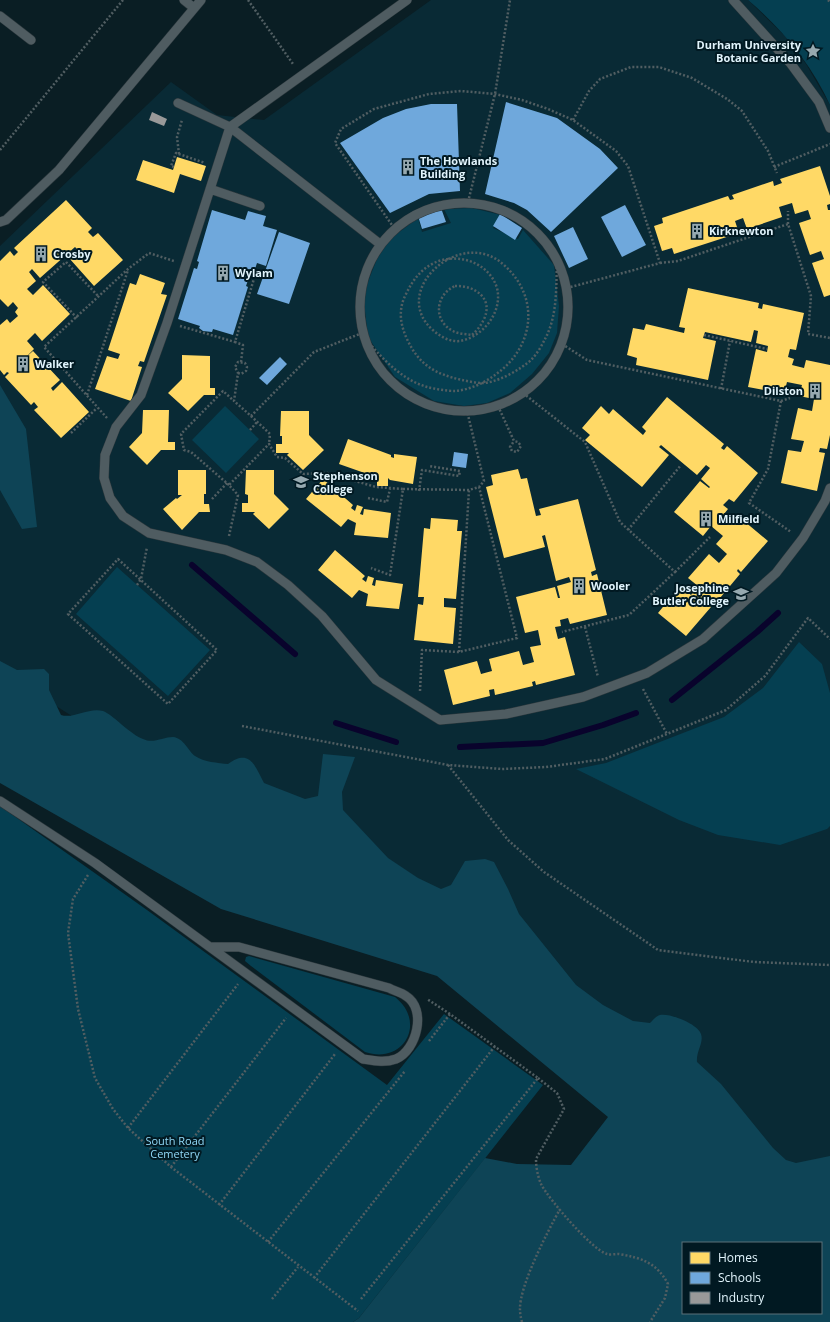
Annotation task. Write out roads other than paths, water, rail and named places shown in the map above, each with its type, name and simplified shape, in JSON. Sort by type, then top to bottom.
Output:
[{"type":"lane","points":[[184,0],[194,8]]},
{"type":"lane","points":[[0,222],[6,220],[59,170],[201,0]]},
{"type":"lane","points":[[407,0],[230,127],[167,322],[141,395],[116,427],[105,455],[104,478],[110,498],[123,516],[149,533],[226,550],[257,562],[288,585],[322,616],[376,680],[440,720],[506,714],[583,697],[638,677],[703,639],[776,573],[803,538],[825,501],[830,488]]},
{"type":"lane","points":[[733,0],[791,64],[819,102],[830,128]]},
{"type":"lane","points":[[0,16],[31,40]]},
{"type":"lane","points":[[183,105],[230,127],[380,244]]},
{"type":"lane","points":[[210,189],[260,206]]},
{"type":"lane","points":[[468,202],[495,206],[522,219],[551,248],[558,259],[567,288],[567,324],[562,344],[548,370],[523,393],[498,406],[468,411],[427,405],[400,389],[378,366],[363,335],[361,286],[380,244],[394,228],[434,206],[468,202]]},
{"type":"lane","points":[[0,801],[95,863],[363,1059],[381,1062],[397,1059],[408,1052],[416,1036],[417,1021],[415,1008],[407,996],[389,988],[239,948],[210,947]]},
{"type":"waterway","points":[[192,565],[295,654]]},
{"type":"waterway","points":[[672,700],[757,632],[778,613]]},
{"type":"waterway","points":[[460,747],[543,743],[603,725],[636,713]]},
{"type":"waterway","points":[[336,723],[396,742]]},
{"type":"place","name":"Durham University Botanic Garden","points":[[813,51]]},
{"type":"place","name":"The Howlands Building","points":[[408,167]]},
{"type":"place","name":"Kirknewton","points":[[697,231]]},
{"type":"place","name":"Crosby","points":[[41,254]]},
{"type":"place","name":"Wylam","points":[[223,273]]},
{"type":"place","name":"Walker","points":[[23,364]]},
{"type":"place","name":"Dilston","points":[[815,391]]},
{"type":"place","name":"Stephenson College","points":[[301,482]]},
{"type":"place","name":"Milfield","points":[[706,519]]},
{"type":"place","name":"Wooler","points":[[579,586]]},
{"type":"place","name":"Josephine Butler College","points":[[741,594]]},
{"type":"park label","name":"South Road Cemetery","points":[[175,1147]]}]
